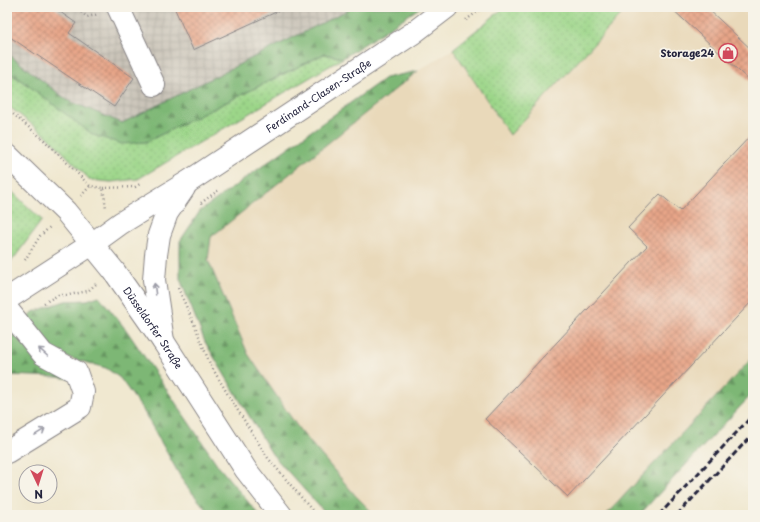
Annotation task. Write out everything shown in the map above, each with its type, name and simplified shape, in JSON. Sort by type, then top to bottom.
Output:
[{"type":"street","points":[[118,7],[154,85]]},
{"type":"street","name":"Ferdinand-Clasen-Straße","points":[[7,299],[92,244],[121,223],[188,182],[413,33],[447,7]]},
{"type":"street","name":"Düsseldorfer Straße","points":[[7,155],[66,212],[114,271],[163,342],[246,470],[281,515]]},
{"type":"street","name":"Ferdinand-Clasen-Straße","points":[[163,342],[154,280],[159,235],[167,213],[188,182]]},
{"type":"street","points":[[7,452],[80,407],[83,392],[76,372],[43,354],[11,314]]},
{"type":"path","points":[[25,260],[40,236],[66,212],[90,186]]},
{"type":"path","points":[[11,314],[58,296],[88,291],[114,271]]},
{"type":"shaded area","points":[[7,7],[354,7],[122,123],[67,100],[7,53]]},
{"type":"shaded area","points":[[628,7],[753,7],[753,357],[606,515],[375,515],[355,495],[299,429],[248,354],[208,260],[211,237],[418,71],[453,49],[510,134]]},
{"type":"green space","points":[[354,7],[421,7],[343,58],[324,54],[146,142],[122,144],[93,135],[7,71],[7,53],[67,100],[122,123]]},
{"type":"green space","points":[[505,7],[628,7],[510,135],[453,49]]},
{"type":"green space","points":[[324,54],[343,58],[138,179],[111,182],[90,180],[48,137],[7,105],[7,71],[29,86],[146,142]]},
{"type":"green space","points":[[418,71],[211,237],[208,260],[248,354],[299,429],[355,495],[375,515],[327,515],[272,454],[205,342],[180,279],[180,241],[200,211],[385,78]]},
{"type":"green space","points":[[7,187],[42,220],[7,266]]},
{"type":"green space","points":[[99,296],[127,331],[219,467],[259,515],[211,515],[184,483],[143,410],[120,378],[106,368],[48,352],[25,321],[33,312],[65,301],[87,300]]},
{"type":"green space","points":[[7,331],[11,333],[70,379],[7,375]]},
{"type":"green space","points":[[753,357],[753,393],[639,515],[606,515]]},
{"type":"building","points":[[7,7],[53,7],[76,23],[69,33],[134,78],[114,107],[7,35]]},
{"type":"building","points":[[174,7],[287,7],[193,50]]},
{"type":"building","points":[[670,7],[706,7],[753,51],[753,84]]},
{"type":"building","points":[[753,133],[753,300],[568,497],[485,419],[647,246],[628,228],[660,194],[680,211]]},
{"type":"railway","points":[[659,515],[753,415]]},
{"type":"railway","points":[[677,515],[753,434]]},
{"type":"place","name":"Storage24","points":[[728,53]]}]
